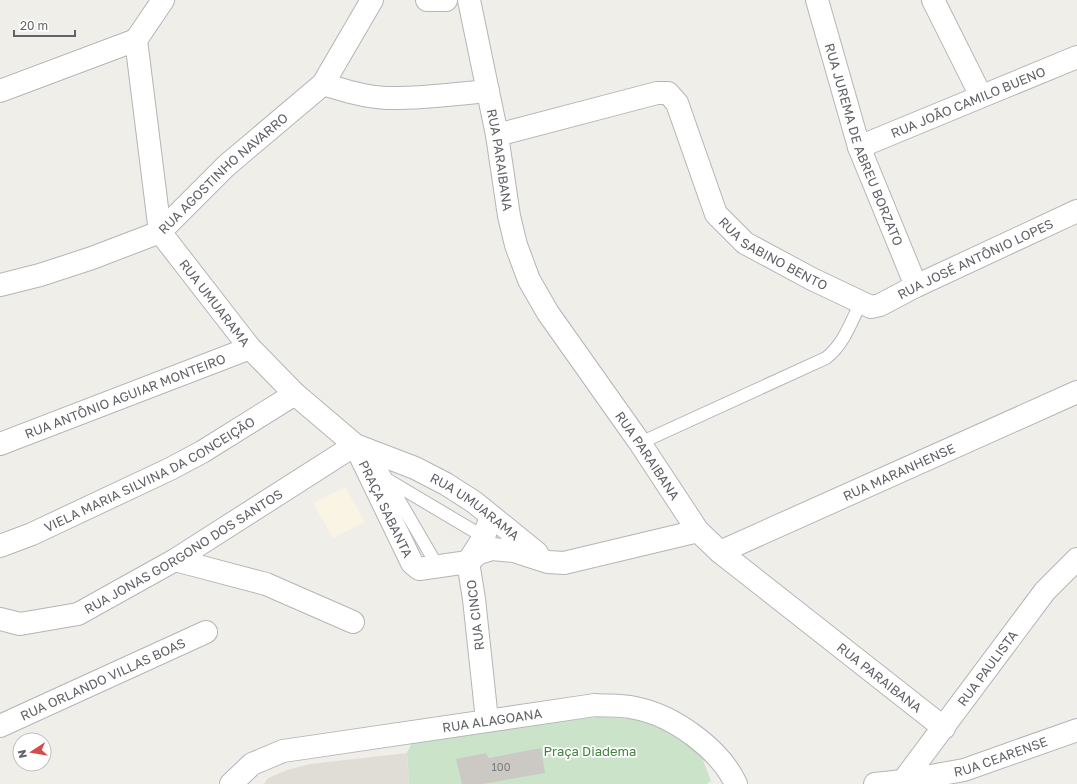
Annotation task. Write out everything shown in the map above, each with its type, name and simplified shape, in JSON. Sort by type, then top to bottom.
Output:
[{"type":"street","points":[[0,91],[136,40],[163,0]]},
{"type":"street","name":"RUA AGOSTINHO NAVARRO","points":[[0,285],[40,276],[85,261],[160,232],[226,166],[323,84],[372,0]]},
{"type":"street","points":[[427,0],[446,0]]},
{"type":"street","name":"RUA PARAIBANA","points":[[469,0],[497,135],[509,216],[516,245],[528,280],[548,313],[640,443],[698,531],[720,552],[944,728]]},
{"type":"street","name":"RUA JUREMA DE ABREU BORZATO","points":[[817,0],[859,147],[916,286]]},
{"type":"street","points":[[933,0],[981,96]]},
{"type":"street","points":[[136,40],[160,232]]},
{"type":"street","name":"RUA JOÃO CAMILO BUENO","points":[[859,147],[1077,57]]},
{"type":"street","name":"RUA PARAIBANA","points":[[323,84],[353,93],[385,98],[434,96],[488,91]]},
{"type":"street","name":"RUA SABINO BENTO","points":[[497,135],[657,93],[668,92],[677,103],[716,214],[744,243],[812,279],[867,305]]},
{"type":"street","name":"RUA JOSÉ ANTÔNIO LOPES","points":[[867,305],[916,286],[1077,212]]},
{"type":"street","name":"RUA UMUARAMA","points":[[160,232],[250,348],[295,394],[363,448],[415,468],[446,484],[490,516],[548,562]]},
{"type":"street","name":"RUA ANTÔNIO AGUIAR MONTEIRO","points":[[0,444],[250,348]]},
{"type":"street","name":"RUA MARANHENSE","points":[[720,552],[1077,392]]},
{"type":"street","name":"VIELA MARIA SILVINA DA CONCEIÇÃO","points":[[0,546],[32,534],[170,469],[202,452],[295,394]]},
{"type":"street","name":"RUA JONAS GORGONO DOS SANTOS","points":[[5,622],[78,614],[175,560],[363,448]]},
{"type":"street","name":"PRAÇA SABANTA","points":[[363,448],[414,566],[419,569],[468,562]]},
{"type":"street","name":"RUA CINCO","points":[[487,720],[474,599],[468,562],[484,536],[490,516]]},
{"type":"street","points":[[468,562],[480,553],[492,549],[503,549],[548,562],[570,562],[698,531]]},
{"type":"street","name":"RUA PAULISTA","points":[[903,781],[1045,591],[1077,559]]},
{"type":"street","points":[[175,560],[266,584],[353,622]]},
{"type":"street","name":"RUA ORLANDO VILLAS BOAS","points":[[0,726],[206,632]]},
{"type":"street","name":"RUA ALAGOANA","points":[[231,784],[252,764],[283,751],[595,705],[636,708],[665,717],[689,732],[717,757],[731,773],[736,784]]},
{"type":"street","name":"RUA CEARENSE","points":[[875,784],[903,781],[964,770],[1077,730]]},
{"type":"lane","points":[[640,443],[826,358],[836,350],[867,305]]},
{"type":"lane","points":[[363,448],[387,479],[438,567]]},
{"type":"lane","points":[[387,479],[484,536]]},
{"type":"shaded area","points":[[345,487],[365,522],[333,538],[313,503]]},
{"type":"shaded area","points":[[407,753],[409,784],[264,784],[268,778],[287,770],[310,764]]},
{"type":"green space","name":"Praça Diadema","points":[[599,717],[660,721],[699,749],[711,781],[707,784],[409,784],[407,753],[413,740],[510,724]]},
{"type":"building","points":[[541,748],[545,773],[483,784],[462,784],[456,759],[486,753],[489,758]]}]
